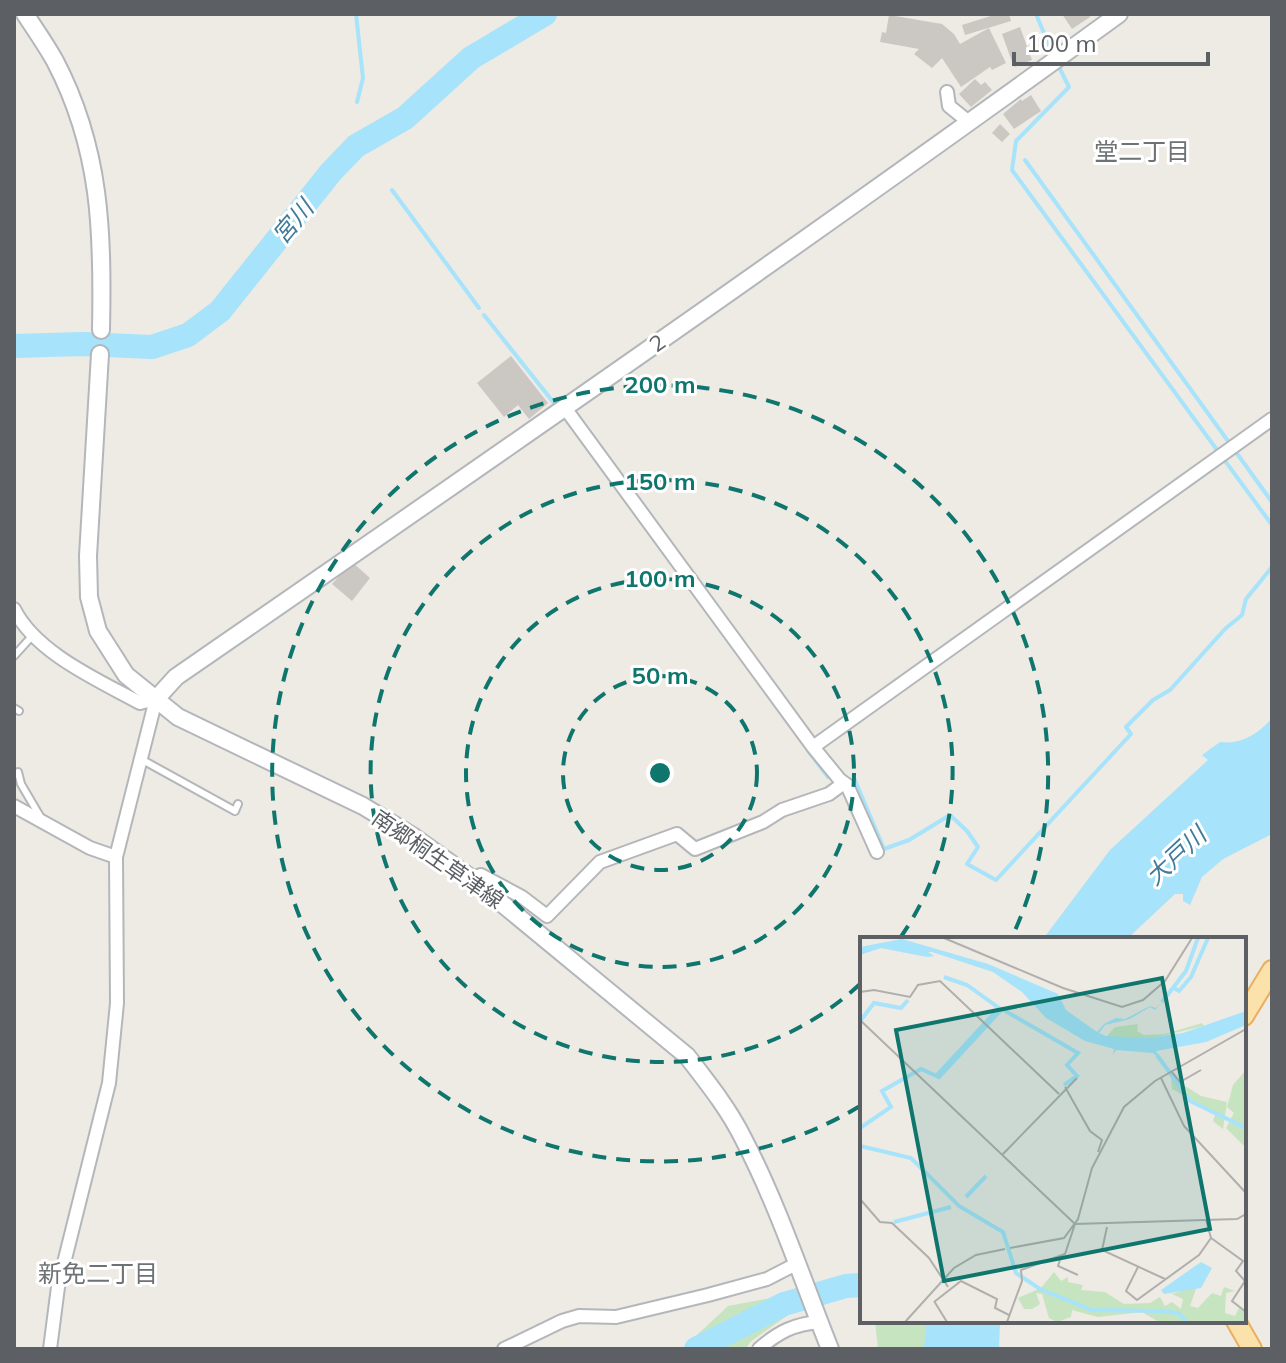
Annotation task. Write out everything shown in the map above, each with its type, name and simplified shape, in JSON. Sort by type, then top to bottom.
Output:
[{"type":"main road","points":[[25,14],[54,60],[90,148],[102,233],[101,330]]},
{"type":"main road","name":"2","points":[[156,699],[176,677],[565,408],[970,123],[1119,14]]},
{"type":"main road","name":"南郷桐生草津線","points":[[100,354],[88,556],[89,597],[98,631],[126,675],[178,717],[363,806],[414,837],[471,878],[687,1056],[716,1093],[743,1136],[830,1349]]},
{"type":"main road","points":[[1246,1013],[1272,970]]},
{"type":"main road","points":[[1237,1323],[1252,1349]]},
{"type":"street","points":[[947,92],[949,106],[970,123]]},
{"type":"street","points":[[565,408],[813,747],[844,783],[877,852]]},
{"type":"street","points":[[813,747],[1272,419]]},
{"type":"street","points":[[14,609],[33,635],[80,670],[140,703],[156,699]]},
{"type":"street","points":[[50,1349],[58,1287],[105,1101],[114,1049],[118,923],[116,857],[156,699]]},
{"type":"street","points":[[471,878],[481,875],[522,897],[547,916],[600,862],[677,834],[695,849],[763,822],[782,810],[829,794],[844,783]]},
{"type":"street","points":[[14,806],[90,848],[116,857]]},
{"type":"street","points":[[504,1349],[579,1316],[616,1317],[708,1295],[767,1279],[796,1264]]},
{"type":"street","points":[[759,1349],[775,1335],[797,1324],[819,1320]]},
{"type":"lane","points":[[14,656],[33,635]]},
{"type":"lane","points":[[139,758],[235,811],[238,804]]},
{"type":"lane","points":[[18,772],[21,784],[31,797],[42,822]]},
{"type":"green space","points":[[776,1297],[788,1315],[750,1342],[746,1349],[682,1349],[728,1306]]},
{"type":"green space","points":[[875,1323],[940,1323],[933,1349],[878,1349]]},
{"type":"water","name":"大戸川","points":[[1272,718],[1272,834],[1223,859],[1202,877],[1190,905],[1183,901],[1183,894],[1175,894],[1129,937],[1045,937],[1110,850],[1208,760],[1202,755],[1220,742],[1236,742]]},
{"type":"water","points":[[926,1323],[1000,1323],[999,1349],[924,1349]]},
{"type":"building","points":[[997,14],[1009,14],[1011,21],[965,35],[962,25]]},
{"type":"building","points":[[1062,14],[1089,14],[1090,17],[1072,29]]},
{"type":"building","points":[[889,15],[942,24],[960,44],[989,28],[1006,63],[992,70],[990,67],[961,87],[942,58],[932,68],[914,54],[919,49],[880,42],[882,32],[886,33]]},
{"type":"building","points":[[1020,27],[1032,60],[1014,67],[1002,34]]},
{"type":"building","points":[[975,79],[981,85],[985,82],[992,90],[971,107],[959,94]]},
{"type":"building","points":[[1031,95],[1041,111],[1014,129],[1003,114]]},
{"type":"building","points":[[1000,124],[1010,134],[1002,142],[992,133]]},
{"type":"building","points":[[511,356],[548,403],[529,419],[518,405],[504,417],[477,383]]},
{"type":"building","points":[[352,562],[370,578],[352,601],[332,584]]},
{"type":"waterway","points":[[356,14],[363,78],[357,102]]},
{"type":"waterway","name":"宮川","points":[[14,346],[82,344],[152,347],[188,335],[220,311],[331,172],[356,146],[405,118],[471,58],[545,14]]},
{"type":"waterway","points":[[1036,14],[1054,57]]},
{"type":"waterway","points":[[1058,65],[1069,87],[1016,141],[1012,170],[1272,525]]},
{"type":"waterway","points":[[1025,160],[1272,502]]},
{"type":"waterway","points":[[392,190],[479,308]]},
{"type":"waterway","points":[[484,315],[554,403]]},
{"type":"waterway","points":[[854,778],[884,849],[909,840],[950,815],[978,847],[967,864],[996,880],[1131,734],[1126,727],[1153,700],[1170,690],[1225,629],[1242,615],[1246,599],[1272,567]]},
{"type":"waterway","points":[[809,752],[828,777]]},
{"type":"waterway","points":[[696,1349],[784,1304],[846,1286],[860,1285]]},
{"type":"district","name":"堂二丁目","points":[[1142,152]]},
{"type":"district","name":"新免二丁目","points":[[98,1274]]}]
